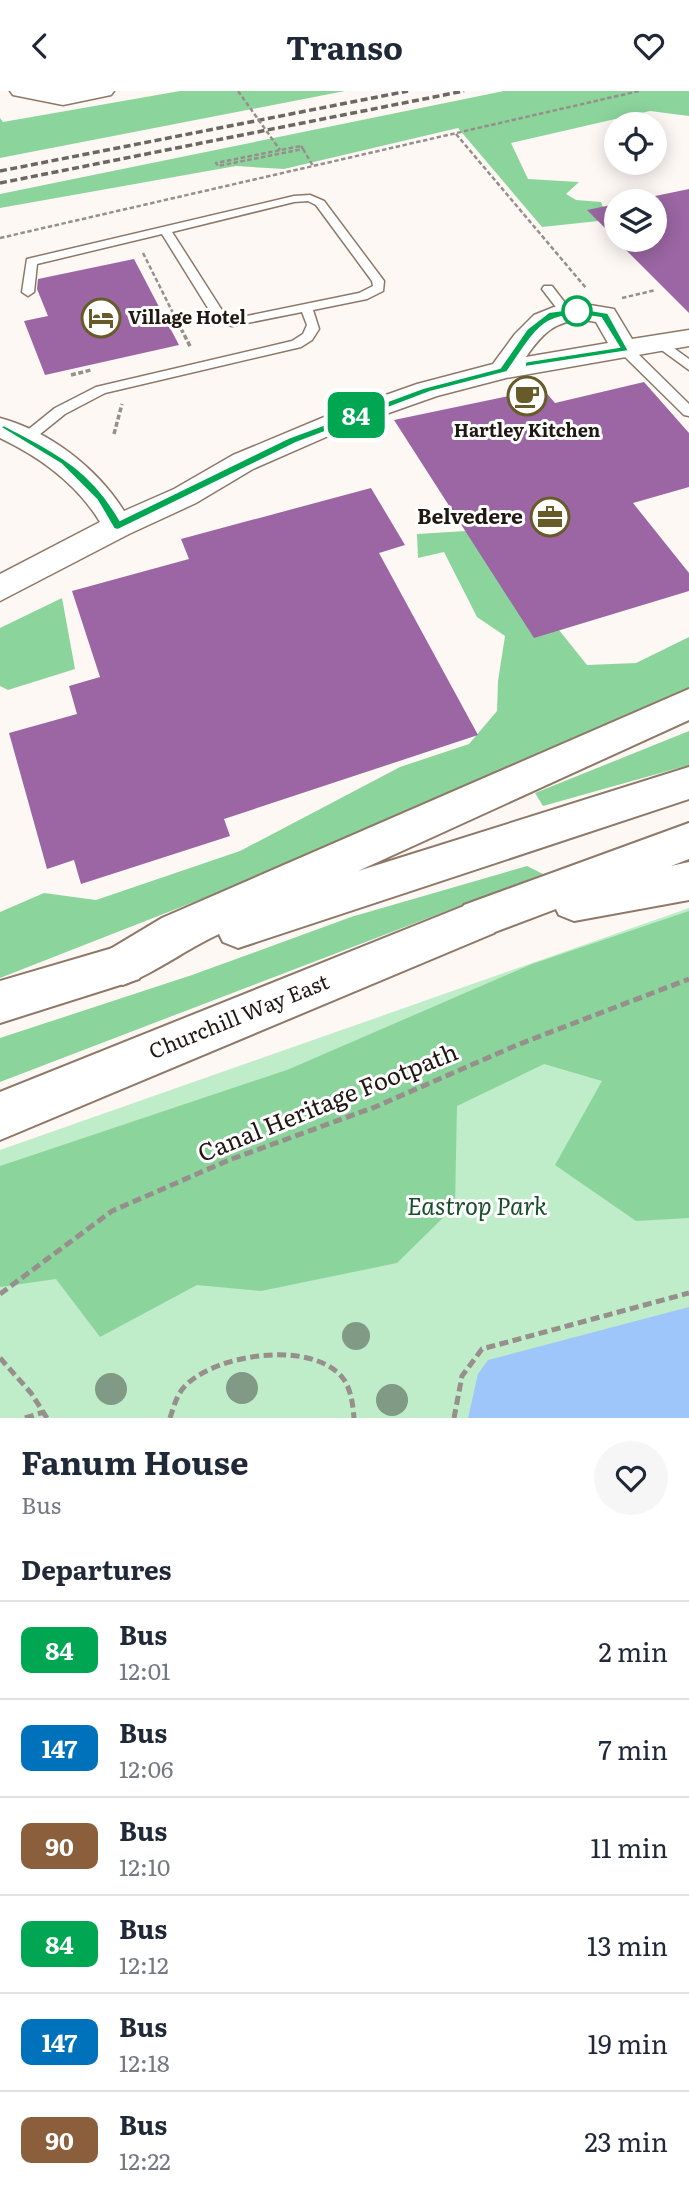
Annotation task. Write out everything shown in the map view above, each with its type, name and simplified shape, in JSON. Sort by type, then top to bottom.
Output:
[{"type":"main road","points":[[123,965],[177,932],[689,704]]},
{"type":"main road","points":[[0,1002],[689,783]]},
{"type":"main road","points":[[479,919],[689,841]]},
{"type":"main road","points":[[479,919],[689,881]]},
{"type":"main road","name":"Churchill Way East","points":[[0,1116],[479,919]]},
{"type":"street","points":[[20,91],[62,99],[104,91]]},
{"type":"street","points":[[503,370],[530,331],[552,314],[578,310],[605,315],[625,349]]},
{"type":"street","points":[[0,589],[118,526],[292,440],[426,390],[554,359],[689,338]]},
{"type":"street","points":[[12,434],[65,462],[101,497],[118,526]]},
{"type":"lane","points":[[28,292],[31,262],[294,199],[318,201],[378,281],[379,288],[370,295],[238,322],[223,320],[165,230]]},
{"type":"lane","points":[[548,289],[566,312]]},
{"type":"lane","points":[[12,434],[101,390],[296,344],[312,335],[314,329],[306,308]]},
{"type":"lane","points":[[661,343],[689,366]]},
{"type":"lane","points":[[625,349],[689,412]]},
{"type":"path","points":[[238,91],[280,150]]},
{"type":"path","points":[[0,238],[639,91]]},
{"type":"path","points":[[456,134],[594,298]]},
{"type":"path","points":[[303,149],[218,166],[216,163],[301,146],[303,149],[313,166]]},
{"type":"path","points":[[132,256],[145,253],[191,348]]},
{"type":"path","points":[[619,298],[656,290]]},
{"type":"path","points":[[114,434],[125,394]]},
{"type":"path","name":"Canal Heritage Footpath","points":[[0,1294],[112,1211],[229,1160],[375,1107],[517,1045],[689,979]]},
{"type":"path","points":[[454,1418],[462,1376],[482,1349],[689,1293]]},
{"type":"path","points":[[170,1418],[175,1400],[187,1384],[205,1371],[244,1358],[278,1355],[302,1356],[326,1364],[342,1376],[354,1407],[354,1418]]},
{"type":"path","points":[[0,1358],[46,1415]]},
{"type":"path","points":[[25,1418],[46,1415]]},
{"type":"green space","points":[[180,91],[345,91],[0,158],[0,118],[3,122]]},
{"type":"green space","points":[[504,91],[689,91],[689,116],[650,111],[604,112],[604,122],[511,143],[528,179],[579,182],[566,194],[576,200],[601,202],[604,220],[542,227],[458,128],[284,169],[236,166],[0,208],[0,194]]},
{"type":"green space","points":[[466,531],[559,630],[587,665],[636,663],[689,637],[689,688],[222,891],[0,978],[0,912],[44,893],[96,900],[240,851],[400,767],[469,744],[497,711],[498,681],[505,636],[477,617],[444,552],[418,558],[417,534]]},
{"type":"green space","points":[[62,598],[75,669],[8,690],[0,686],[0,628]]},
{"type":"green space","points":[[689,731],[689,765],[543,806],[535,793]]},
{"type":"green space","points":[[527,866],[543,874],[0,1082],[0,1038],[192,975],[351,917]]},
{"type":"green space","name":"Eastrop Park","points":[[689,908],[689,1418],[0,1418],[0,1150]]},
{"type":"green space","points":[[689,911],[689,1218],[636,1221],[555,1165],[602,1081],[544,1064],[457,1106],[455,1206],[397,1263],[261,1291],[197,1285],[100,1337],[56,1279],[0,1287],[0,1166],[287,1070],[532,964]]},
{"type":"water","points":[[689,1307],[689,1418],[468,1418],[478,1374],[488,1360]]},
{"type":"building","points":[[689,189],[689,313],[628,252],[667,252],[667,194]]},
{"type":"building","points":[[604,206],[604,227],[587,210]]},
{"type":"building","name":"Village Hotel","points":[[134,259],[179,345],[45,375],[24,321],[48,316],[37,289],[38,279]]},
{"type":"building","name":"Belvedere","points":[[644,382],[689,433],[689,487],[633,503],[689,573],[689,591],[534,638],[394,420],[543,389],[555,403]]},
{"type":"building","points":[[371,488],[405,545],[379,553],[478,735],[224,819],[230,836],[81,884],[74,860],[47,869],[9,733],[77,714],[69,686],[100,677],[72,591],[189,559],[181,539]]},
{"type":"railway","points":[[0,171],[408,91]]},
{"type":"railway","points":[[0,183],[464,91]]},
{"type":"bus line","name":"84","points":[[0,427],[65,462],[101,497],[118,526],[184,496],[243,462],[292,440],[426,390],[503,370],[530,331],[552,314],[578,310],[605,315],[613,324],[625,349],[529,364]]},
{"type":"place","name":"Village Hotel","points":[[101,318]]},
{"type":"place","name":"Hartley Kitchen","points":[[527,396]]},
{"type":"place","name":"Belvedere","points":[[550,517]]}]
